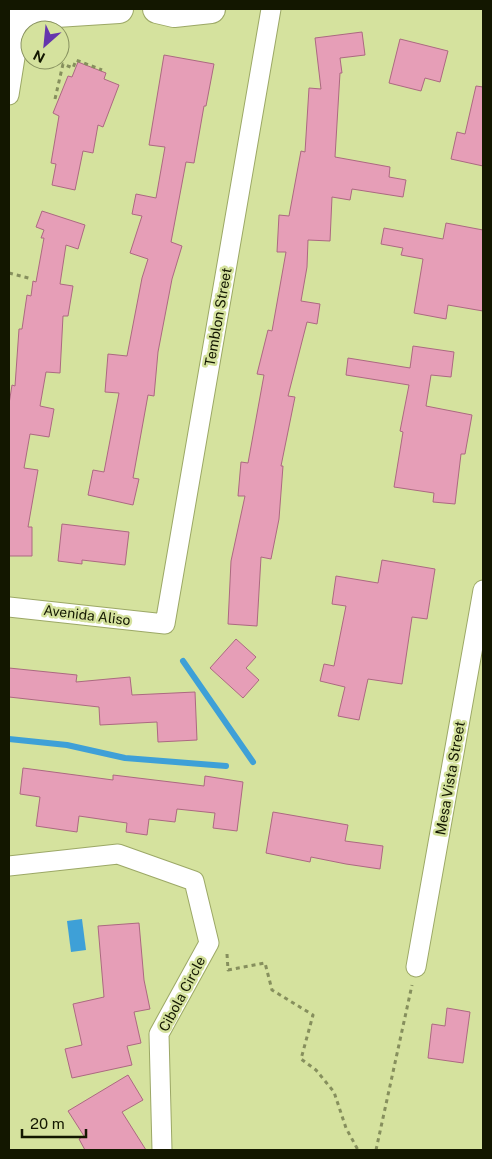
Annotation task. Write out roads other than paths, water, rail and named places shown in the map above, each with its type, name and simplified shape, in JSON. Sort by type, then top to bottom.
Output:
[{"type":"street","points":[[9,95],[17,45],[13,16],[119,9]]},
{"type":"street","points":[[157,9],[174,13],[211,9]]},
{"type":"street","name":"Temblon Street","points":[[164,624],[271,9]]},
{"type":"street","name":"Mesa Vista Street","points":[[416,967],[483,590]]},
{"type":"street","name":"Avenida Aliso","points":[[9,606],[164,624]]},
{"type":"street","name":"Cibola Circle","points":[[9,866],[118,854],[194,881],[209,943],[159,1034],[162,1150]]},
{"type":"water","points":[[82,919],[86,950],[71,952],[67,921]]},
{"type":"waterway","points":[[183,661],[253,762]]},
{"type":"waterway","points":[[9,739],[67,745],[125,758],[226,766]]}]
